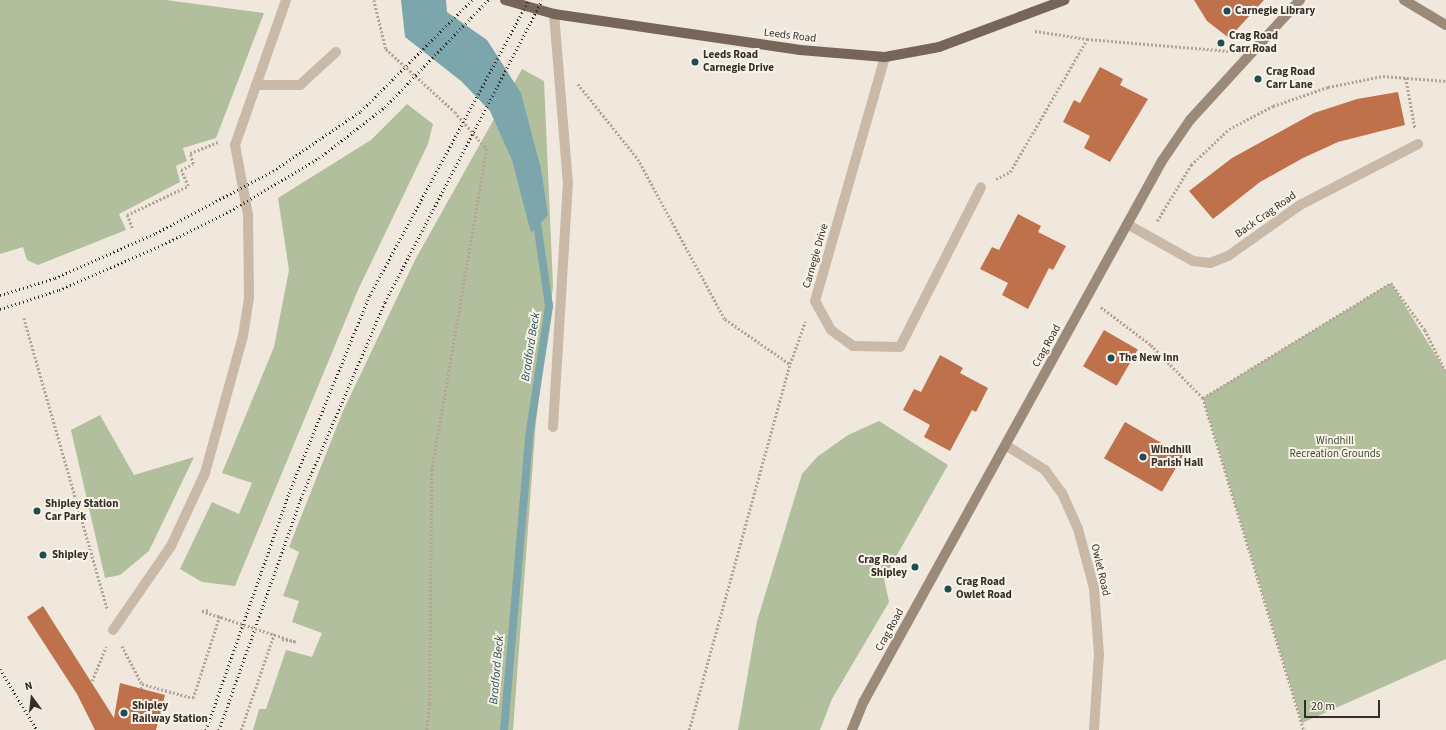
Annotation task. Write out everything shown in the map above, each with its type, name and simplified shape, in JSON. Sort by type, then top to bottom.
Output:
[{"type":"main road","name":"Leeds Road","points":[[505,0],[554,14],[800,50],[885,57],[939,47],[1065,0]]},
{"type":"main road","name":"Crag Road","points":[[852,730],[864,701],[1007,446],[1162,161],[1190,120],[1300,0]]},
{"type":"main road","points":[[1404,0],[1446,25]]},
{"type":"street","points":[[113,630],[172,546],[205,473],[243,336],[249,297],[248,214],[236,159],[237,135],[286,0]]},
{"type":"street","points":[[553,427],[568,184],[554,14]]},
{"type":"street","points":[[256,85],[300,85],[336,52]]},
{"type":"street","name":"Carnegie Drive","points":[[885,57],[815,302],[831,330],[853,346],[900,347],[981,187]]},
{"type":"street","name":"Back Crag Road","points":[[1127,224],[1193,261],[1210,263],[1228,256],[1300,205],[1418,144]]},
{"type":"street","name":"Owlet Road","points":[[1007,446],[1045,470],[1062,493],[1078,529],[1094,588],[1099,654],[1094,730]]},
{"type":"path","points":[[374,0],[386,49],[455,112],[487,148],[432,470],[430,704],[427,730]]},
{"type":"path","points":[[1032,30],[1087,39],[1252,53]]},
{"type":"path","points":[[981,187],[1010,172],[1087,39]]},
{"type":"path","points":[[559,76],[582,87],[638,159],[725,319],[790,364]]},
{"type":"path","points":[[1149,236],[1191,164],[1229,129],[1273,106],[1328,87],[1383,76],[1446,81]]},
{"type":"path","points":[[1406,78],[1418,144]]},
{"type":"path","points":[[132,228],[127,215],[188,186],[181,170],[193,164],[190,153],[237,135]]},
{"type":"path","points":[[1203,398],[1391,284],[1425,330],[1446,372]]},
{"type":"path","points":[[1087,299],[1111,313],[1152,345],[1203,398],[1304,730]]},
{"type":"path","points":[[689,730],[790,364],[815,302]]},
{"type":"path","points":[[24,318],[99,580]]},
{"type":"path","points":[[210,610],[202,611],[297,642],[282,639]]},
{"type":"path","points":[[142,684],[193,698],[220,616]]},
{"type":"path","points":[[92,681],[113,630]]},
{"type":"path","points":[[113,630],[142,684],[141,689]]},
{"type":"path","points":[[241,730],[274,634]]},
{"type":"green space","points":[[0,0],[166,0],[264,13],[216,138],[183,148],[187,161],[176,166],[180,182],[119,214],[126,230],[38,265],[27,260],[23,247],[0,254]]},
{"type":"green space","points":[[522,69],[544,81],[553,286],[536,421],[513,730],[253,730],[259,709],[266,709],[286,650],[312,657],[322,633],[292,622],[299,601],[283,596],[299,552],[289,547],[343,411],[415,260]]},
{"type":"green space","points":[[407,104],[433,124],[428,144],[358,290],[235,586],[202,582],[180,569],[212,502],[239,514],[252,483],[222,473],[274,347],[289,270],[278,198],[371,140]]},
{"type":"green space","name":"Windhill Recreation Grounds","points":[[1391,283],[1446,372],[1446,659],[1302,723],[1203,398]]},
{"type":"green space","points":[[100,415],[134,475],[194,457],[149,551],[120,575],[105,578],[71,430]]},
{"type":"green space","points":[[879,421],[948,465],[884,578],[889,602],[832,699],[820,730],[738,730],[757,621],[802,474],[817,457],[848,435]]},
{"type":"water","points":[[401,0],[446,0],[447,12],[487,40],[521,93],[541,169],[548,215],[531,233],[512,160],[490,111],[461,81],[405,37]]},
{"type":"building","name":"Carnegie Library","points":[[1194,0],[1264,0],[1229,38],[1207,21]]},
{"type":"building","points":[[1100,67],[1123,79],[1120,85],[1148,99],[1110,162],[1084,148],[1090,136],[1063,122],[1074,100],[1080,103]]},
{"type":"building","points":[[1398,92],[1405,125],[1338,142],[1303,158],[1260,182],[1213,219],[1189,191],[1232,158],[1314,113],[1357,99]]},
{"type":"building","points":[[1018,214],[1041,226],[1038,232],[1066,246],[1053,270],[1049,268],[1028,309],[1002,295],[1008,283],[980,269],[992,247],[999,250]]},
{"type":"building","name":"The New Inn","points":[[1104,330],[1138,350],[1117,386],[1083,366]]},
{"type":"building","points":[[940,355],[963,368],[960,373],[988,388],[976,412],[972,410],[950,451],[924,437],[930,425],[903,410],[914,389],[921,392]]},
{"type":"building","name":"Windhill Parish Hall","points":[[1125,422],[1183,456],[1162,492],[1104,458]]},
{"type":"building","name":"Shipley Railway Station","points":[[43,606],[114,718],[120,683],[165,695],[156,730],[95,730],[77,694],[27,617]]},
{"type":"waterway","name":"Bradford Beck","points":[[504,730],[529,437],[549,306],[536,216]]},
{"type":"railway","points":[[0,295],[55,278],[156,233],[273,171],[361,111],[472,0]]},
{"type":"railway","points":[[0,309],[59,290],[162,245],[230,211],[319,158],[385,107],[488,0]]},
{"type":"railway","points":[[206,730],[289,493],[370,295],[529,0]]},
{"type":"railway","points":[[219,730],[301,498],[385,302],[542,0]]},
{"type":"railway","points":[[0,669],[37,730]]},
{"type":"place","name":"Carnegie Library","points":[[1227,11]]},
{"type":"place","name":"Crag Road Carr Road","points":[[1221,43]]},
{"type":"place","name":"Leeds Road Carnegie Drive","points":[[695,62]]},
{"type":"place","name":"Crag Road Carr Lane","points":[[1258,79]]},
{"type":"place","name":"The New Inn","points":[[1111,358]]},
{"type":"place","name":"Windhill Parish Hall","points":[[1143,457]]},
{"type":"place","name":"Shipley Station Car Park","points":[[37,511]]},
{"type":"place","name":"Shipley","points":[[43,555]]},
{"type":"place","name":"Crag Road Shipley","points":[[915,567]]},
{"type":"place","name":"Crag Road Owlet Road","points":[[948,589]]},
{"type":"place","name":"Shipley Railway Station","points":[[124,713]]}]
